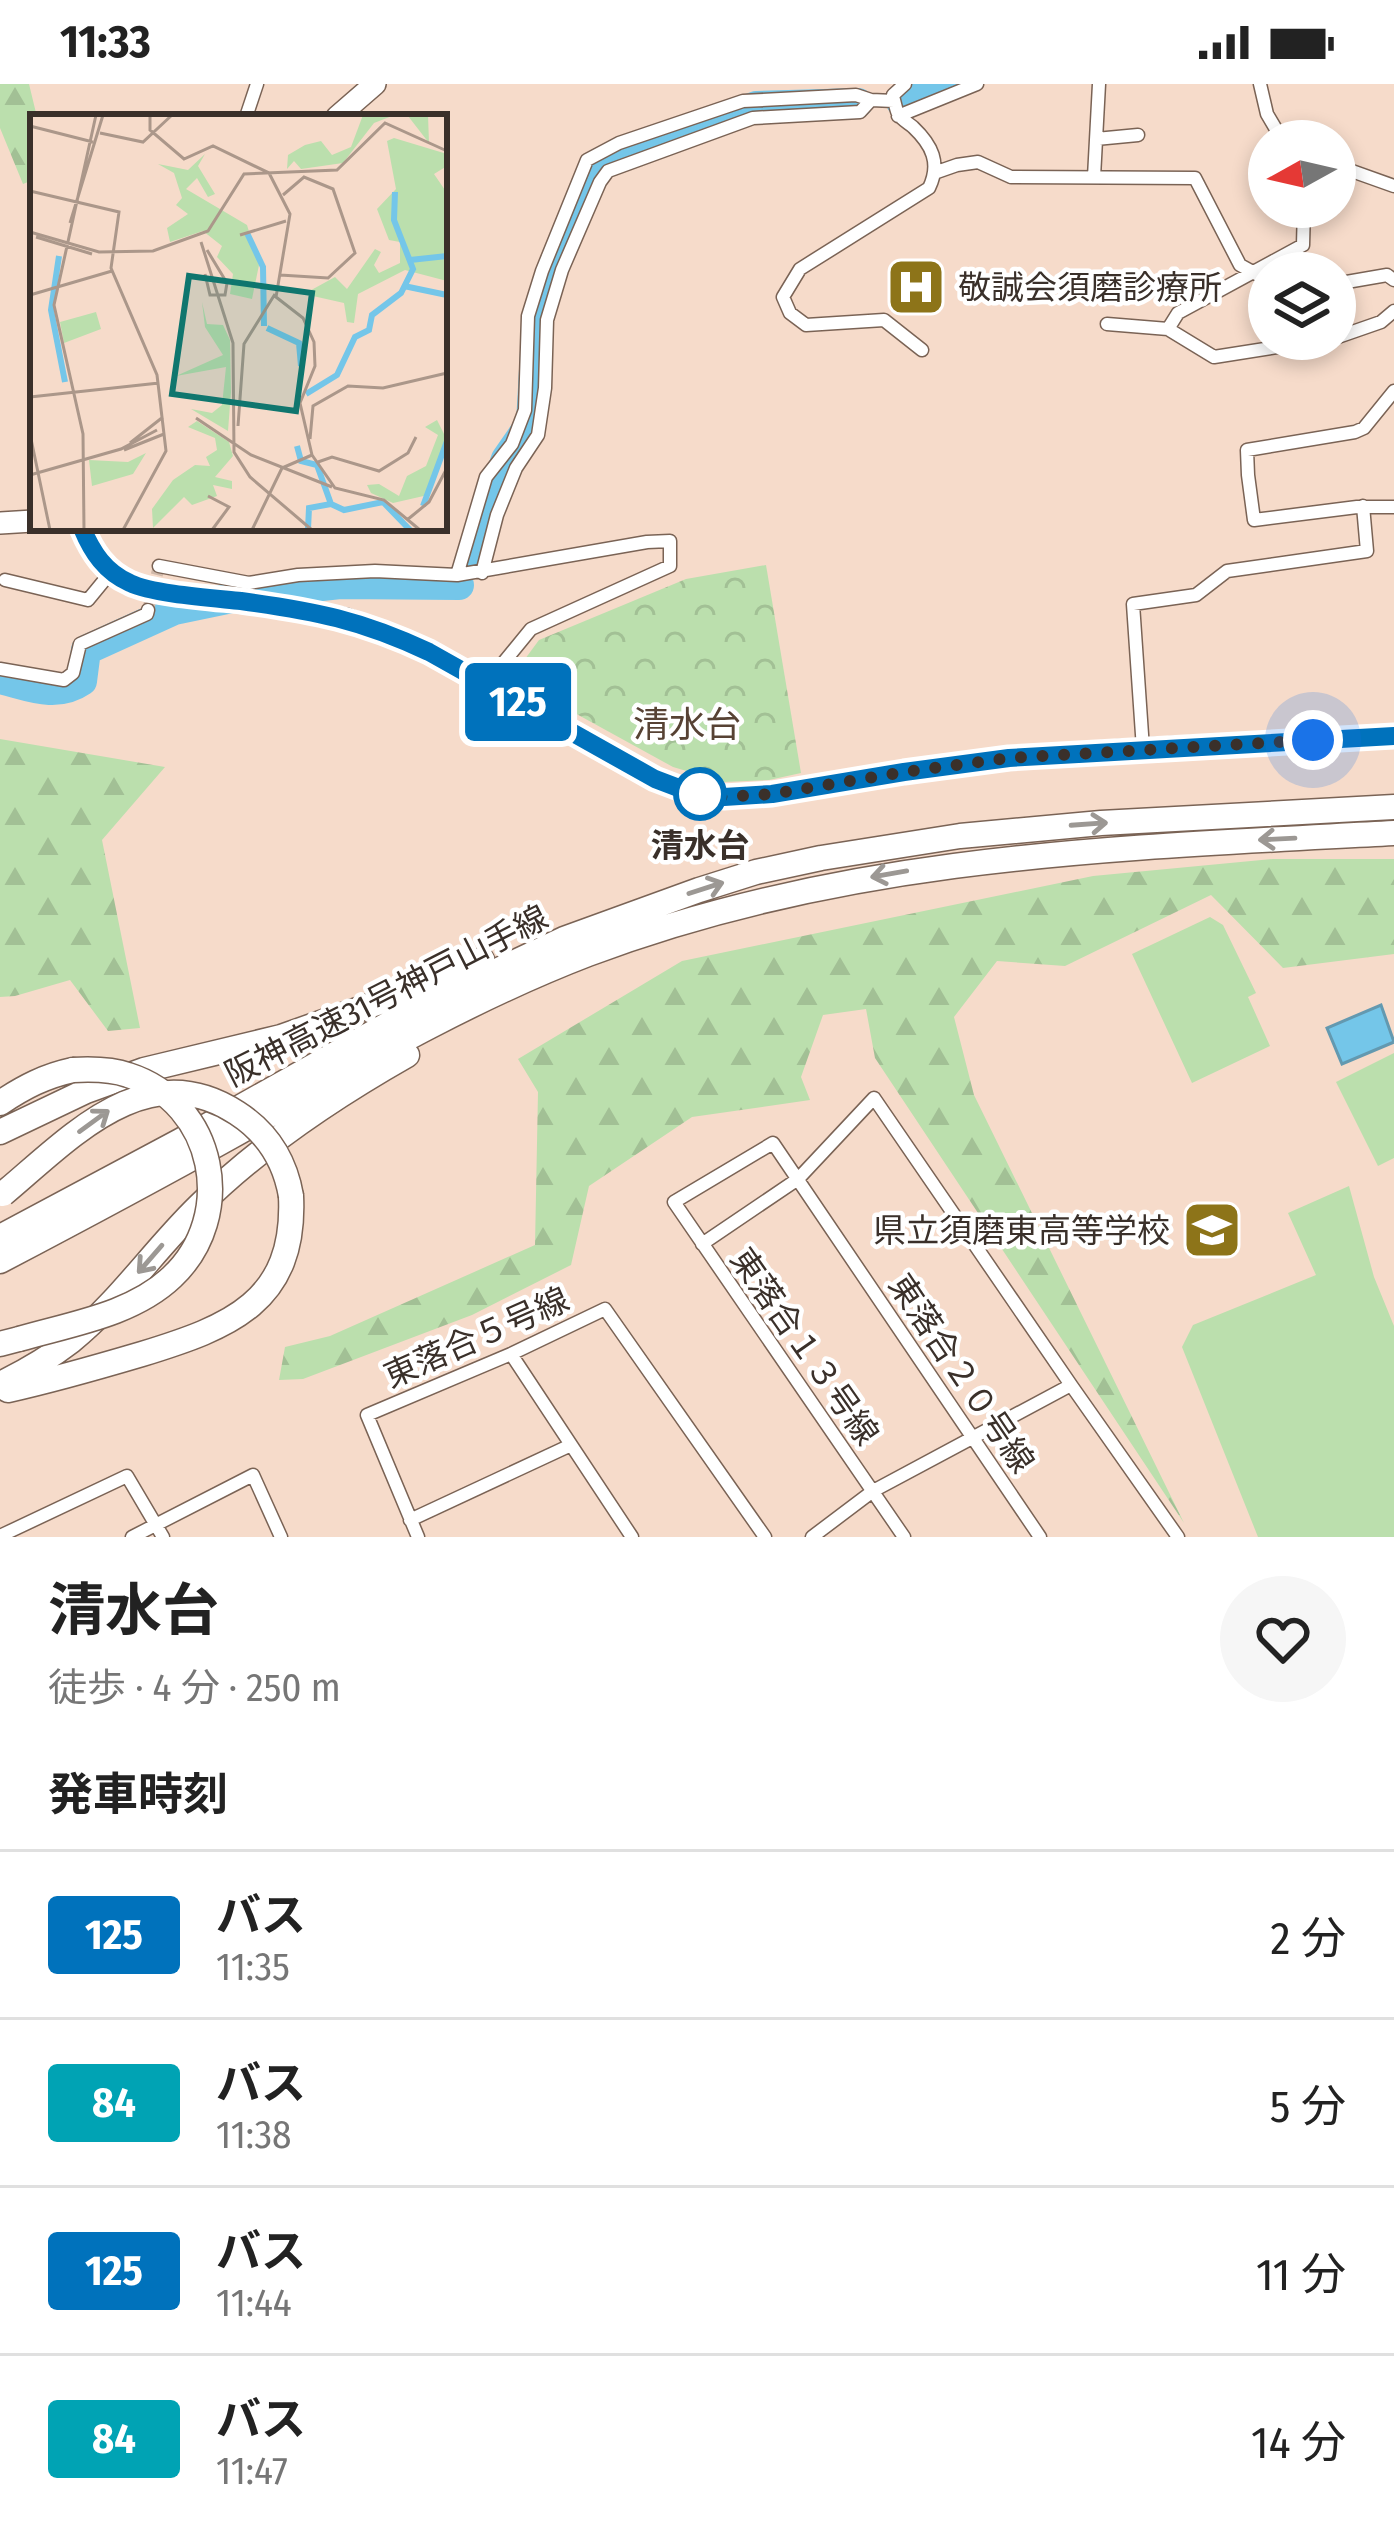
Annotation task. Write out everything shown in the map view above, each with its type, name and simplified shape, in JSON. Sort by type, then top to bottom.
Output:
[{"type":"highway","name":"阪神高速31号神戸山手線","points":[[0,1237],[410,1012],[521,957],[756,872],[960,836],[1124,821],[1394,807]]},
{"type":"highway","name":"阪神高速31号神戸山手線","points":[[0,1261],[490,995],[682,923],[770,898],[923,869],[1103,849],[1394,833]]},
{"type":"highway","points":[[0,1132],[143,1070],[281,1036],[377,1003],[590,916],[654,906]]},
{"type":"highway","points":[[0,1388],[75,1338],[199,1206],[261,1150],[391,1064],[588,955]]},
{"type":"highway","points":[[0,1103],[47,1076],[73,1070],[125,1074],[151,1085],[194,1129],[207,1158],[210,1204],[189,1259],[142,1299],[108,1314],[9,1341]]},
{"type":"highway","points":[[0,1388],[73,1375],[208,1333],[238,1317],[260,1297],[283,1261],[293,1228],[282,1161],[260,1130],[217,1101],[175,1091],[109,1109],[2,1195]]},
{"type":"main road","points":[[340,114],[375,84]]},
{"type":"main road","points":[[0,523],[30,521]]},
{"type":"street","points":[[247,114],[257,84]]},
{"type":"street","points":[[905,84],[893,95],[894,100],[898,116],[933,152],[937,172],[929,188],[800,269],[783,297],[790,313],[806,325],[884,320],[922,350]]},
{"type":"street","points":[[898,116],[977,84]]},
{"type":"street","points":[[1094,178],[1099,84]]},
{"type":"street","points":[[1260,84],[1271,120]]},
{"type":"street","points":[[457,575],[486,477],[512,444],[525,410],[528,316],[587,160],[619,143],[743,101],[856,94],[894,100]]},
{"type":"street","points":[[482,573],[515,468],[538,435],[547,320],[562,270],[608,171],[753,118],[860,112],[871,100]]},
{"type":"street","points":[[1096,139],[1138,135]]},
{"type":"street","points":[[937,172],[978,162],[1011,177],[1195,178],[1240,265],[1248,269]]},
{"type":"street","points":[[1356,172],[1394,186]]},
{"type":"street","points":[[1291,252],[1303,245],[1303,228]]},
{"type":"street","points":[[1356,281],[1390,277],[1394,260]]},
{"type":"street","points":[[1168,329],[1178,313],[1248,277]]},
{"type":"street","points":[[1356,330],[1381,322],[1394,311]]},
{"type":"street","points":[[1107,324],[1168,329],[1214,357],[1248,351]]},
{"type":"street","points":[[1391,394],[1394,415]]},
{"type":"street","points":[[1391,394],[1364,428],[1355,432],[1247,450],[1254,520],[1363,506],[1394,507]]},
{"type":"street","points":[[1143,749],[1133,604],[1196,595],[1227,572],[1366,551],[1363,506]]},
{"type":"street","points":[[83,531],[111,572],[133,585],[346,618],[429,652],[655,779],[724,797],[1047,755],[1394,736]]},
{"type":"street","points":[[159,566],[248,583],[298,574],[375,571],[457,575],[670,541],[670,566],[531,629],[486,684]]},
{"type":"street","points":[[5,580],[88,600],[111,572]]},
{"type":"street","points":[[0,669],[64,680],[74,673],[80,644],[148,610]]},
{"type":"street","name":"東落合１３号線","points":[[904,1537],[702,1244],[798,1179],[874,1098],[1071,1385]]},
{"type":"street","points":[[702,1244],[674,1202],[773,1143],[798,1179]]},
{"type":"street","name":"東落合２０号線","points":[[798,1179],[1040,1537]]},
{"type":"street","name":"東落合５号線","points":[[418,1537],[367,1415],[604,1309],[765,1537]]},
{"type":"street","points":[[511,1354],[628,1532],[610,1537]]},
{"type":"street","points":[[812,1537],[873,1491],[1071,1385],[1178,1537]]},
{"type":"street","points":[[410,1520],[572,1445]]},
{"type":"street","points":[[132,1537],[160,1531],[253,1475],[280,1537]]},
{"type":"street","points":[[0,1536],[127,1476],[160,1531]]},
{"type":"green space","points":[[0,84],[29,84],[36,114],[30,114],[30,181],[23,184],[0,128]]},
{"type":"green space","points":[[766,565],[801,773],[724,782],[673,767],[511,678],[539,640],[686,579]]},
{"type":"green space","points":[[0,739],[165,767],[102,840],[140,1028],[108,1031],[70,980],[0,997]]},
{"type":"green space","points":[[1273,859],[1394,859],[1394,954],[1283,968],[1211,895],[1065,966],[997,961],[954,1017],[974,1095],[1184,1523],[875,1058],[866,1009],[823,1015],[801,1077],[810,1100],[692,1117],[589,1186],[571,1265],[472,1315],[303,1379],[279,1380],[285,1347],[330,1336],[535,1245],[538,1092],[518,1059],[682,961],[1093,876]]},
{"type":"green space","points":[[1210,917],[1223,925],[1256,993],[1248,997],[1270,1046],[1192,1083],[1132,954]]},
{"type":"green space","points":[[1394,1053],[1394,1158],[1378,1166],[1336,1082]]},
{"type":"green space","points":[[1349,1186],[1374,1277],[1394,1326],[1394,1537],[1258,1537],[1182,1347],[1193,1325],[1316,1275],[1288,1213]]},
{"type":"water","points":[[1381,1005],[1394,1042],[1342,1064],[1327,1028]]},
{"type":"waterway","points":[[901,102],[948,84]]},
{"type":"waterway","points":[[476,557],[506,459],[531,423],[537,316],[600,162],[756,106],[858,103]]},
{"type":"waterway","points":[[0,679],[42,689],[72,686],[82,681],[86,650],[174,610],[251,594],[340,584],[459,585]]},
{"type":"tunnel","points":[[148,610],[159,566]]},
{"type":"bus line","name":"125","points":[[83,531],[102,564],[133,585],[312,611],[393,635],[655,779],[700,794],[772,794],[945,765],[1066,753],[1394,736]]},
{"type":"place","name":"敬誠会須磨診療所","points":[[916,287]]},
{"type":"place","name":"清水台","points":[[700,794]]},
{"type":"place","name":"県立須磨東高等学校","points":[[1212,1230]]},
{"type":"district","name":"清水台","points":[[687,724]]},
{"type":"route","points":[[700,794],[772,794],[1009,758],[1313,740]]}]
